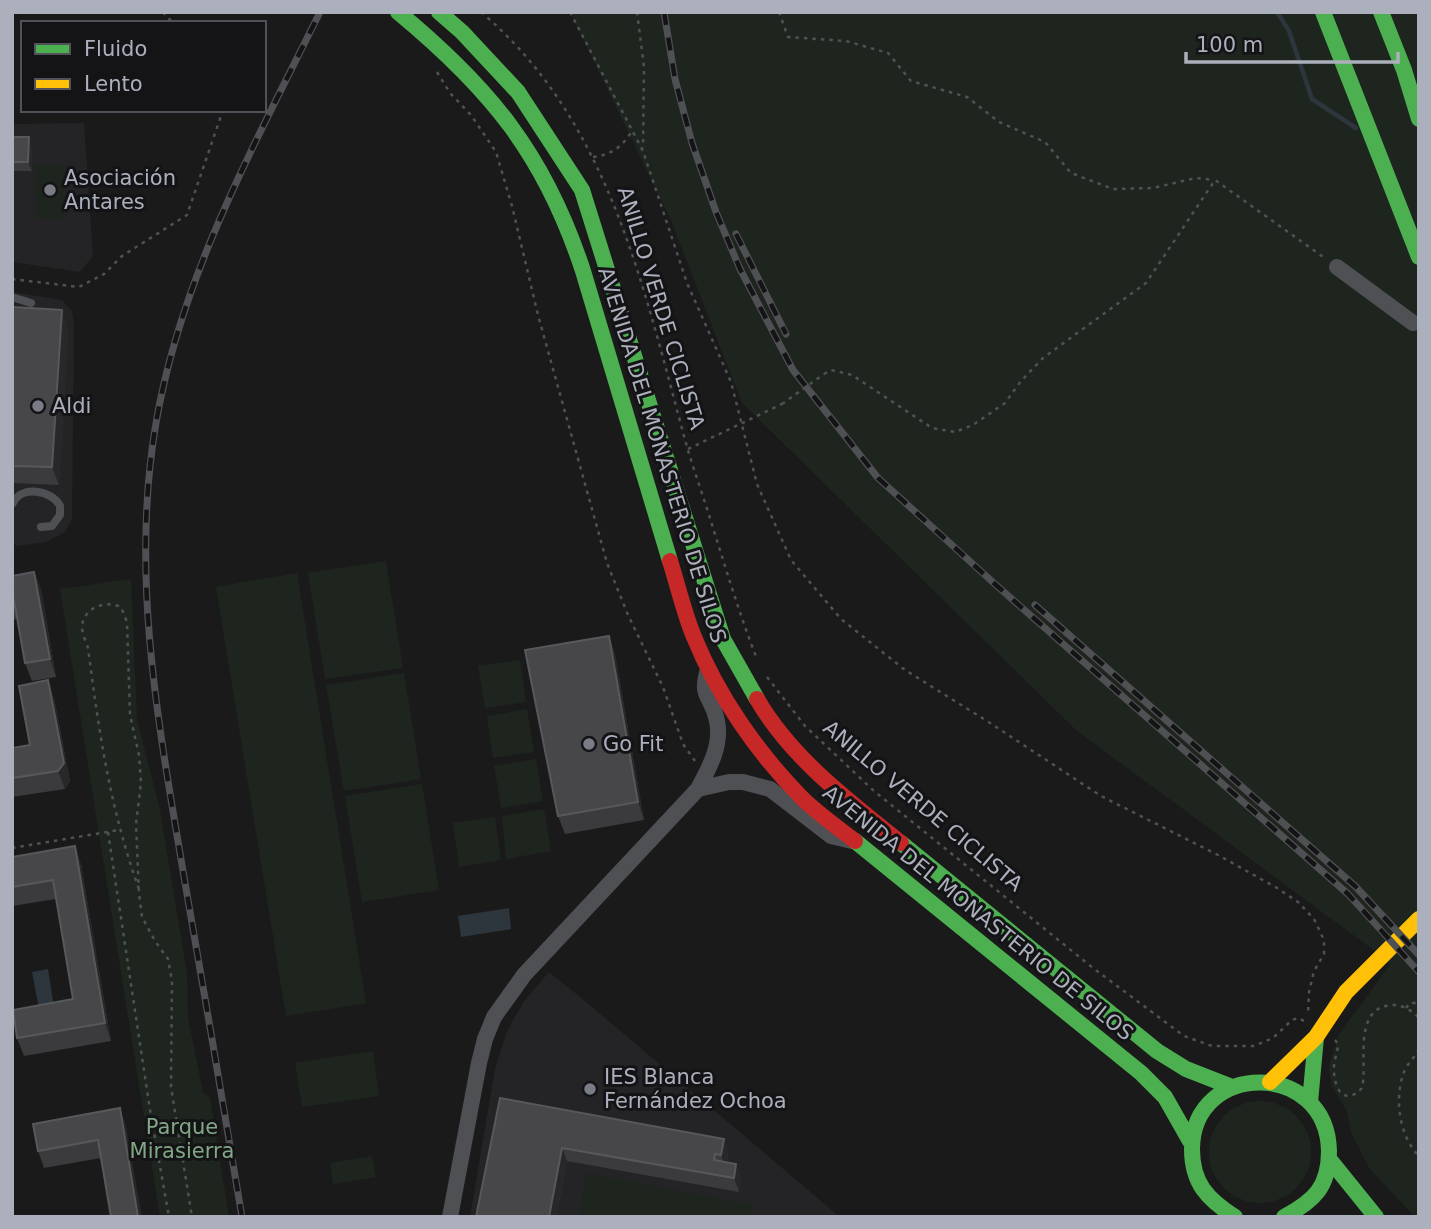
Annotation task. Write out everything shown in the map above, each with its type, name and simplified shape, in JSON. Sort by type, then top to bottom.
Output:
[{"type":"main road","name":"AVENIDA DEL MONASTERIO DE SILOS","points":[[398,12],[477,82],[524,144],[548,183],[576,251],[694,637],[708,669],[740,725],[803,799],[1141,1073],[1165,1097],[1191,1141]]},
{"type":"main road","name":"AVENIDA DEL MONASTERIO DE SILOS","points":[[439,12],[462,32],[518,92],[582,190],[723,639],[772,724],[837,791],[1157,1051],[1186,1069],[1232,1087]]},
{"type":"main road","points":[[1323,12],[1419,256]]},
{"type":"main road","points":[[1381,12],[1404,70],[1419,119]]},
{"type":"main road","points":[[1403,24],[1419,70]]},
{"type":"main road","points":[[1372,94],[1419,256]]},
{"type":"main road","points":[[1270,1082],[1316,1031],[1346,992],[1419,919]]},
{"type":"main road","points":[[1310,1101],[1316,1031]]},
{"type":"main road","points":[[1230,1215],[1212,1203],[1201,1190],[1190,1158],[1191,1141],[1198,1119],[1212,1100],[1244,1083],[1270,1082],[1292,1088],[1310,1101],[1320,1114],[1330,1144],[1329,1160],[1322,1183],[1308,1202],[1284,1217]]},
{"type":"main road","points":[[1329,1160],[1376,1217]]},
{"type":"street","points":[[1338,267],[1413,323]]},
{"type":"street","points":[[450,1217],[479,1063],[494,1017],[524,975],[698,789],[713,759],[718,732],[716,715],[703,687],[708,669]]},
{"type":"street","points":[[698,789],[729,782],[743,782],[770,789],[831,836],[856,842]]},
{"type":"lane","points":[[12,297],[31,303]]},
{"type":"lane","points":[[12,491],[49,495],[58,502],[61,510],[58,519],[52,526],[41,527]]},
{"type":"lane","points":[[12,511],[12,502],[23,492]]},
{"type":"path","name":"ANILLO VERDE CICLISTA","points":[[481,12],[502,30],[561,101],[593,158],[617,209],[688,449],[757,660]]},
{"type":"path","points":[[570,12],[643,151],[687,283],[731,382],[757,484],[791,560],[841,619],[905,670],[1101,796],[1218,855],[1298,902],[1314,919],[1324,940],[1324,954],[1314,971],[1307,1011],[1316,1031],[1338,1044],[1334,1078],[1338,1090],[1344,1096],[1350,1096],[1362,1088],[1363,1043],[1369,1020],[1381,1007],[1390,1005],[1405,1008],[1419,1018]]},
{"type":"path","points":[[637,12],[645,67],[643,151]]},
{"type":"path","points":[[779,12],[788,37],[846,41],[888,53],[911,81],[967,97],[999,122],[1045,142],[1072,173],[1114,188],[1153,188],[1196,178],[1215,180],[1338,267]]},
{"type":"path","points":[[432,63],[450,93],[471,115],[496,152],[607,563],[663,687],[683,744],[700,768]]},
{"type":"path","points":[[12,279],[79,287],[104,274],[122,256],[187,215],[222,112]]},
{"type":"path","points":[[593,158],[607,156],[624,143],[632,131]]},
{"type":"path","points":[[688,449],[782,404],[831,370],[852,375],[932,428],[955,432],[974,425],[1005,403],[1043,358],[1146,283],[1215,180]]},
{"type":"path","points":[[139,889],[109,790],[88,648],[82,628],[84,619],[92,610],[108,603],[121,607],[127,622],[130,715],[139,755],[141,783],[136,824],[142,917],[168,959],[172,981],[171,1087],[191,1217]]},
{"type":"path","name":"ANILLO VERDE CICLISTA","points":[[762,669],[805,726],[846,766],[1034,922],[1184,1036],[1212,1046],[1233,1047],[1264,1043],[1298,1018],[1316,1031]]},
{"type":"path","points":[[12,848],[120,830]]},
{"type":"path","points":[[107,832],[169,1217]]},
{"type":"path","points":[[1405,1008],[1410,1003],[1419,1003]]},
{"type":"path","points":[[1419,1049],[1404,1072],[1399,1100],[1405,1134],[1409,1145],[1419,1156]]},
{"type":"shaded area","name":"Asociación Antares","points":[[84,123],[93,256],[80,272],[12,262],[12,124]]},
{"type":"shaded area","points":[[12,292],[62,300],[72,311],[74,324],[72,519],[65,532],[46,542],[16,546],[12,539]]},
{"type":"shaded area","points":[[509,908],[511,929],[461,937],[458,916]]},
{"type":"shaded area","points":[[48,969],[54,1007],[39,1009],[32,972]]},
{"type":"shaded area","name":"IES Blanca Fernández Ochoa","points":[[549,972],[840,1217],[470,1217],[495,1069],[507,1031],[524,1001]]},
{"type":"green space","points":[[570,12],[1419,12],[1419,1217],[1415,1217],[1369,1168],[1351,1132],[1347,1111],[1332,1087],[1329,1066],[1339,1034],[1390,965],[1387,960],[1076,730],[742,403],[670,218]]},
{"type":"green space","points":[[67,165],[67,218],[35,218],[35,166]]},
{"type":"green space","points":[[386,561],[403,668],[325,679],[308,573]]},
{"type":"green space","points":[[297,573],[366,1003],[286,1016],[216,587]]},
{"type":"green space","name":"Parque Mirasierra","points":[[131,579],[137,719],[160,810],[187,973],[188,1018],[203,1092],[210,1098],[229,1217],[160,1217],[60,589]]},
{"type":"green space","points":[[520,660],[526,702],[485,708],[478,666]]},
{"type":"green space","points":[[404,673],[421,779],[344,791],[326,685]]},
{"type":"green space","points":[[527,709],[534,752],[493,758],[487,716]]},
{"type":"green space","points":[[536,759],[543,801],[501,808],[494,766]]},
{"type":"green space","points":[[422,784],[439,890],[362,902],[345,796]]},
{"type":"green space","points":[[544,809],[551,851],[506,859],[502,816]]},
{"type":"green space","points":[[495,817],[501,860],[459,867],[453,823]]},
{"type":"green space","points":[[373,1051],[379,1096],[302,1107],[295,1063]]},
{"type":"green space","points":[[1260,1101],[1289,1109],[1303,1123],[1311,1152],[1303,1181],[1289,1195],[1260,1203],[1231,1195],[1217,1181],[1209,1152],[1217,1123],[1231,1109]]},
{"type":"green space","points":[[372,1156],[376,1177],[333,1184],[330,1163]]},
{"type":"green space","points":[[586,1173],[754,1205],[752,1217],[578,1217]]},
{"type":"building","points":[[12,137],[29,137],[28,162],[12,162]]},
{"type":"building","name":"Aldi","points":[[12,307],[62,310],[52,467],[12,466]]},
{"type":"building","points":[[34,572],[50,659],[25,663],[12,600],[12,576]]},
{"type":"building","name":"Go Fit","points":[[609,636],[638,802],[558,816],[525,650]]},
{"type":"building","points":[[48,680],[64,763],[58,771],[12,778],[12,748],[30,745],[19,686]]},
{"type":"building","points":[[75,846],[105,1023],[17,1038],[13,1010],[73,999],[53,880],[12,887],[12,857]]},
{"type":"building","points":[[500,1098],[724,1139],[721,1155],[715,1154],[714,1160],[736,1164],[734,1178],[562,1148],[549,1217],[476,1217]]},
{"type":"building","points":[[120,1108],[138,1217],[111,1217],[98,1140],[38,1151],[33,1124]]},
{"type":"waterway","points":[[1277,12],[1289,31],[1312,99],[1356,128]]},
{"type":"railway","points":[[242,1217],[157,704],[147,592],[149,479],[156,423],[168,369],[183,315],[202,263],[246,161],[320,12]]},
{"type":"railway","points":[[664,12],[675,79],[692,143],[716,212],[740,269],[793,370],[878,478],[1348,894],[1419,972]]},
{"type":"railway","points":[[736,234],[786,334]]},
{"type":"railway","points":[[1035,605],[1355,886],[1419,955]]},
{"type":"traffic: fast","points":[[398,12],[431,40],[487,97],[532,158],[551,192],[583,271],[670,561]]},
{"type":"traffic: fast","points":[[439,12],[462,32],[518,92],[582,190],[723,639],[757,699]]},
{"type":"traffic: fast","points":[[1323,12],[1419,257]]},
{"type":"traffic: fast","points":[[1381,12],[1404,70],[1419,119]]},
{"type":"traffic: fast","points":[[855,841],[1141,1073],[1165,1097],[1190,1141]]},
{"type":"traffic: fast","points":[[901,843],[1157,1051],[1186,1069],[1232,1087]]},
{"type":"traffic: fast","points":[[1310,1102],[1316,1037]]},
{"type":"traffic: fast","points":[[1235,1217],[1216,1204],[1203,1189],[1195,1171],[1192,1149],[1198,1120],[1214,1099],[1235,1087],[1260,1082],[1285,1087],[1307,1100],[1323,1121],[1329,1151],[1326,1174],[1318,1192],[1304,1205],[1284,1217]]},
{"type":"traffic: fast","points":[[1330,1160],[1376,1217]]},
{"type":"traffic: slow","points":[[1270,1082],[1316,1037],[1346,992],[1419,919]]},
{"type":"traffic: jam","points":[[670,561],[694,637],[715,681],[740,722],[769,761],[801,797],[855,841]]},
{"type":"traffic: jam","points":[[757,699],[804,759],[842,795],[901,843]]},
{"type":"place","name":"Asociación Antares","points":[[50,190]]},
{"type":"place","name":"Aldi","points":[[38,406]]},
{"type":"place","name":"Go Fit","points":[[589,744]]},
{"type":"place","name":"IES Blanca Fernández Ochoa","points":[[590,1089]]}]
